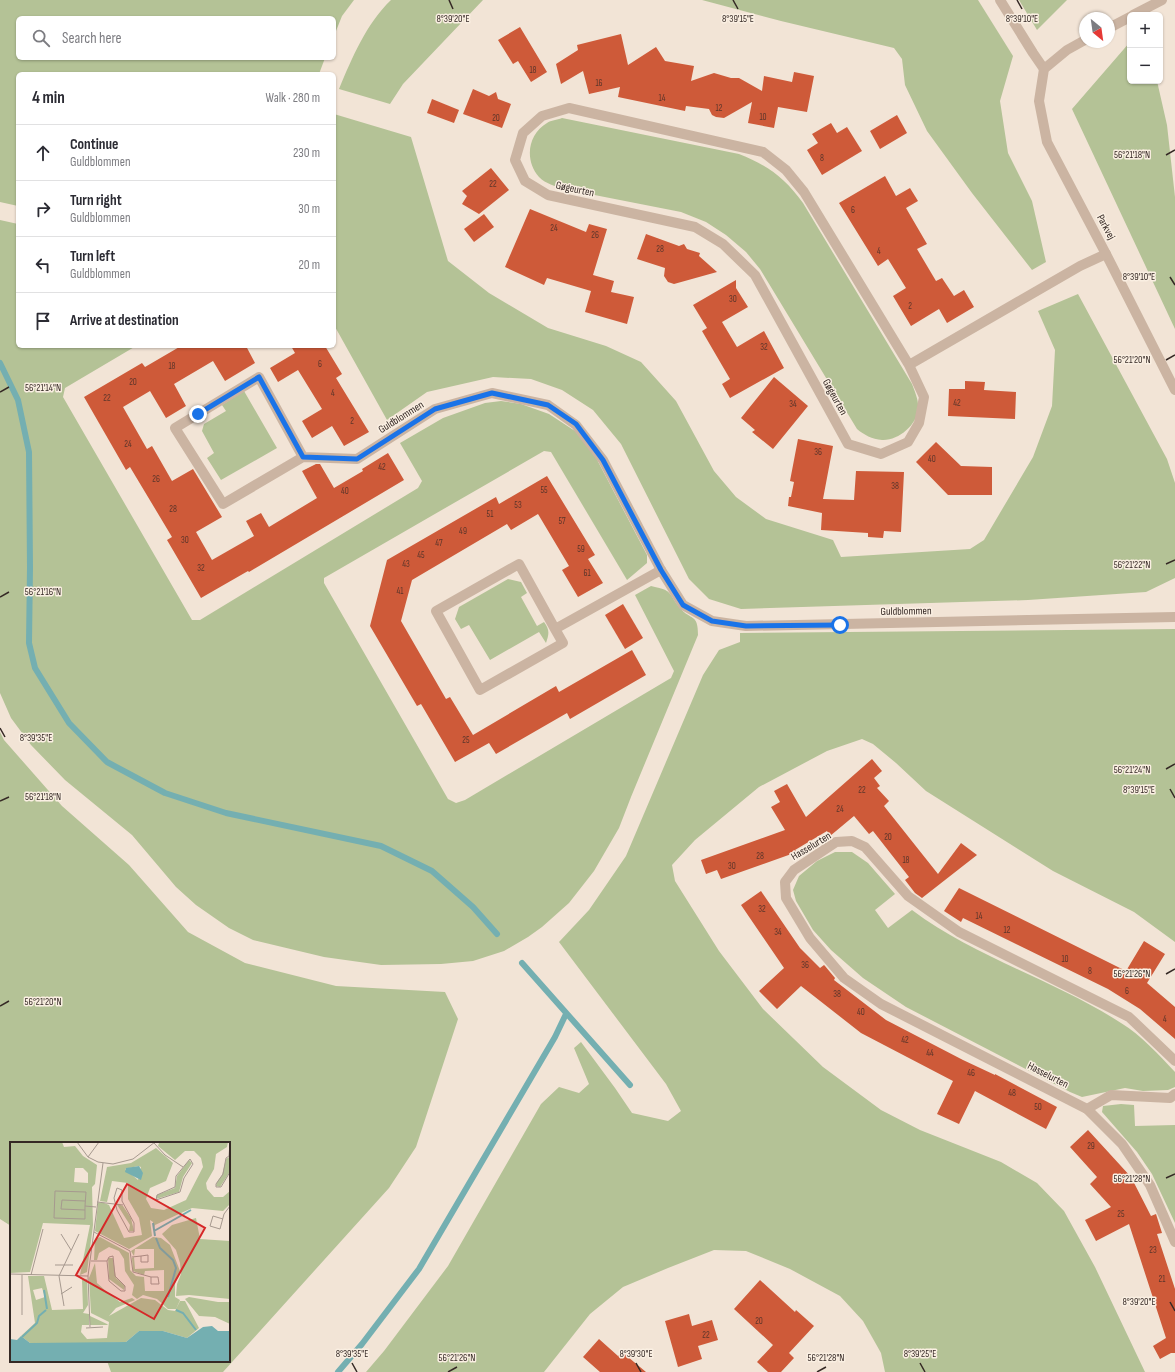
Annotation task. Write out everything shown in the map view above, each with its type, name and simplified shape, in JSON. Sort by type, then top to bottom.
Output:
[{"type":"street","points":[[1000,0],[1044,69],[1067,50],[1079,43]]},
{"type":"street","points":[[1139,12],[1162,0]]},
{"type":"street","points":[[1115,25],[1127,19]]},
{"type":"street","name":"Parkvej","points":[[1044,69],[1038,101],[1047,142],[1175,390]]},
{"type":"street","name":"Gøgeurten","points":[[569,108],[762,152],[786,170],[804,192],[909,365],[924,397],[919,423],[908,442],[881,454],[848,444],[755,275],[723,244],[695,227],[548,195],[525,181],[515,160],[523,133],[542,116],[569,108]]},
{"type":"street","points":[[909,365],[1080,266],[1106,254]]},
{"type":"street","points":[[259,377],[303,457],[223,504],[175,428],[259,377]]},
{"type":"street","name":"Guldblommen","points":[[303,457],[357,459],[435,409],[492,393],[548,405],[576,424],[603,460],[661,570],[683,605],[712,621],[746,626],[1175,617]]},
{"type":"street","points":[[519,564],[555,629],[563,643],[480,690],[436,611],[519,564]]},
{"type":"street","points":[[555,629],[661,570]]},
{"type":"street","name":"Hasselurten","points":[[1175,1061],[1129,1017],[959,932],[908,896],[865,847],[852,841],[836,842],[794,870],[785,882],[786,898],[810,938],[848,981],[881,1004],[1087,1109],[1122,1144],[1150,1185],[1175,1242]]},
{"type":"street","points":[[1087,1109],[1111,1095],[1170,1098],[1175,1094]]},
{"type":"green space","points":[[0,0],[354,0],[342,16],[336,31],[336,16],[16,16],[16,60],[324,60],[320,72],[16,72],[16,206],[0,202]]},
{"type":"green space","points":[[391,0],[483,0],[403,84],[390,104],[339,89],[360,42],[382,9]]},
{"type":"green space","points":[[702,0],[978,0],[1013,56],[1000,101],[1008,153],[1032,201],[1046,262],[1032,270],[972,193],[927,131],[905,85],[902,59],[894,48],[781,21]]},
{"type":"green space","points":[[1019,0],[1067,0],[1037,30]]},
{"type":"green space","points":[[1127,45],[1127,84],[1158,84],[1167,125],[1175,197],[1175,329],[1072,109]]},
{"type":"green space","points":[[336,115],[411,137],[448,261],[489,293],[548,328],[606,346],[641,362],[676,401],[714,471],[736,497],[766,519],[833,540],[841,557],[970,549],[984,540],[1033,457],[1052,406],[1055,350],[1038,311],[1078,294],[1167,459],[1175,483],[1175,578],[1146,592],[1028,600],[741,609],[709,599],[689,579],[621,444],[593,410],[562,390],[531,379],[493,377],[427,392],[387,420],[336,329]]},
{"type":"green space","points":[[562,118],[739,154],[767,168],[782,179],[803,203],[912,384],[918,406],[917,415],[906,431],[894,438],[882,440],[868,436],[857,429],[760,269],[746,252],[726,235],[706,222],[681,212],[564,189],[539,177],[531,163],[530,148],[532,140],[541,128],[549,122]]},
{"type":"green space","points":[[0,220],[16,224],[16,348],[133,348],[65,388],[63,397],[192,620],[200,620],[418,488],[422,481],[400,443],[443,418],[485,403],[501,401],[521,404],[549,414],[575,431],[593,452],[647,555],[647,563],[627,580],[551,452],[544,451],[324,578],[324,583],[448,799],[456,803],[465,800],[671,678],[674,671],[635,595],[651,586],[667,591],[680,608],[695,620],[698,628],[698,635],[619,828],[594,871],[569,903],[542,927],[528,937],[504,951],[473,961],[441,964],[381,965],[324,957],[253,940],[229,928],[196,905],[176,887],[132,835],[65,780],[31,745],[11,718],[0,693]]},
{"type":"green space","points":[[244,391],[277,448],[221,480],[207,458],[214,453],[202,431],[204,424],[226,411],[222,405]]},
{"type":"green space","points":[[508,579],[521,582],[527,593],[521,597],[537,626],[544,622],[548,630],[548,637],[546,643],[539,632],[490,660],[469,625],[461,629],[455,619],[459,607]]},
{"type":"green space","points":[[1175,629],[1175,942],[1134,912],[1053,871],[926,791],[873,744],[862,739],[827,751],[759,787],[695,840],[672,865],[675,881],[719,951],[763,1009],[823,1067],[881,1110],[920,1130],[1001,1162],[1037,1183],[1064,1211],[1095,1267],[1145,1372],[885,1372],[881,1353],[863,1321],[840,1296],[790,1269],[746,1251],[714,1250],[623,1287],[590,1314],[544,1372],[366,1372],[384,1351],[448,1266],[541,1104],[559,1087],[579,1093],[589,1084],[574,1048],[581,1042],[632,1113],[668,1121],[681,1111],[666,1084],[559,942],[589,910],[626,856],[703,675],[719,650],[740,642],[740,633]]},
{"type":"green space","points":[[0,732],[4,740],[62,806],[129,865],[188,932],[245,963],[336,986],[445,992],[458,1019],[416,1147],[389,1188],[223,1372],[111,1372],[107,1362],[230,1362],[230,1142],[10,1142],[10,1225],[0,1219]]},
{"type":"green space","points":[[835,852],[852,852],[868,863],[895,894],[875,910],[888,928],[912,910],[962,942],[1096,1008],[1129,1028],[1156,1052],[1175,1072],[1175,1087],[1168,1090],[1143,1091],[1125,1088],[1082,1097],[906,1007],[863,978],[831,950],[813,930],[796,901],[793,890],[799,876],[817,861]]},
{"type":"green space","points":[[1121,1104],[1134,1105],[1135,1126],[1175,1125],[1175,1223],[1152,1174],[1137,1152],[1102,1112],[1103,1106]]},
{"type":"building","points":[[520,27],[547,72],[531,82],[518,61],[513,64],[498,40]]},
{"type":"building","points":[[621,34],[628,65],[656,47],[665,61],[694,66],[691,81],[714,73],[731,78],[739,78],[762,91],[764,76],[792,82],[794,72],[814,76],[807,112],[778,107],[774,128],[748,123],[752,102],[724,118],[712,115],[709,109],[686,106],[685,111],[618,97],[620,87],[589,94],[583,71],[561,84],[556,64],[578,50],[577,45]]},
{"type":"building","points":[[473,89],[489,96],[496,92],[498,99],[511,104],[502,128],[463,114]]},
{"type":"building","points":[[432,99],[459,110],[454,123],[427,113]]},
{"type":"building","points":[[897,115],[907,133],[880,149],[870,131]]},
{"type":"building","points":[[831,123],[837,133],[847,127],[862,151],[822,175],[807,150],[818,143],[812,134]]},
{"type":"building","points":[[491,168],[509,190],[479,214],[462,204],[467,196],[462,191]]},
{"type":"building","points":[[885,176],[896,196],[910,188],[918,201],[906,208],[927,244],[917,249],[936,281],[942,278],[954,296],[964,290],[974,307],[947,323],[939,309],[911,326],[893,296],[906,288],[888,259],[878,266],[839,203]]},
{"type":"building","points":[[530,209],[586,232],[589,224],[607,229],[593,275],[614,281],[611,292],[634,297],[627,324],[585,312],[591,291],[547,278],[544,285],[505,267]]},
{"type":"building","points":[[484,214],[494,227],[474,242],[464,229]]},
{"type":"building","points":[[646,234],[679,246],[684,244],[687,249],[700,253],[699,256],[717,272],[674,284],[668,282],[664,276],[665,268],[637,259]]},
{"type":"building","points":[[736,280],[736,288],[748,307],[722,322],[737,347],[764,331],[784,368],[730,398],[722,384],[730,379],[702,331],[707,328],[693,305]]},
{"type":"building","points":[[178,348],[247,348],[255,363],[225,381],[213,361],[174,384],[186,406],[166,418],[150,391],[123,407],[147,449],[152,446],[172,481],[193,469],[222,517],[196,532],[212,560],[254,536],[246,521],[261,513],[269,527],[317,498],[302,471],[316,464],[320,464],[334,488],[363,471],[362,469],[388,453],[404,480],[249,572],[248,571],[201,598],[167,540],[172,537],[130,467],[126,470],[84,397],[142,363],[145,367]]},
{"type":"building","points":[[292,348],[326,348],[342,374],[336,378],[369,432],[344,446],[332,426],[312,438],[302,421],[322,409],[298,370],[278,382],[270,368],[295,353]]},
{"type":"building","points":[[774,377],[808,406],[773,449],[752,432],[755,430],[741,418]]},
{"type":"building","points":[[965,381],[985,382],[984,390],[1016,392],[1015,419],[948,416],[949,389],[965,389]]},
{"type":"building","points":[[798,439],[833,446],[823,499],[854,500],[856,471],[904,472],[901,532],[884,531],[883,538],[868,537],[868,533],[821,530],[822,513],[788,506],[789,497],[791,497],[794,482],[790,481]]},
{"type":"building","points":[[936,442],[961,466],[992,467],[992,495],[948,495],[916,462]]},
{"type":"building","points":[[547,476],[595,555],[588,559],[603,583],[578,597],[562,570],[569,566],[538,514],[511,530],[507,524],[412,580],[401,621],[446,699],[450,697],[473,735],[556,686],[559,692],[632,650],[646,675],[570,719],[567,713],[496,754],[489,743],[455,762],[421,704],[417,706],[370,626],[387,560],[496,497],[499,504]]},
{"type":"building","points":[[623,604],[643,638],[625,649],[605,615]]},
{"type":"building","points":[[872,759],[882,771],[874,778],[880,786],[877,788],[889,801],[884,806],[938,874],[961,843],[977,855],[922,898],[915,893],[905,880],[909,877],[873,831],[869,834],[854,816],[830,836],[827,831],[795,850],[797,852],[721,879],[717,870],[706,874],[701,860],[785,830],[771,807],[780,802],[774,791],[787,784],[806,817]]},
{"type":"building","points":[[959,888],[1126,971],[1144,941],[1165,954],[1147,983],[1175,1007],[1175,1039],[1140,1009],[1108,989],[963,918],[961,922],[944,911]]},
{"type":"building","points":[[761,891],[800,948],[820,968],[824,965],[835,978],[834,980],[886,1020],[963,1060],[995,1074],[1057,1107],[1046,1129],[975,1091],[959,1124],[937,1114],[953,1081],[861,1033],[801,986],[777,1009],[759,991],[784,968],[741,905]]},
{"type":"building","points":[[1088,1130],[1131,1177],[1151,1216],[1156,1214],[1162,1233],[1157,1234],[1175,1289],[1175,1353],[1171,1353],[1160,1359],[1153,1346],[1166,1338],[1129,1224],[1096,1241],[1085,1220],[1111,1207],[1090,1184],[1097,1177],[1070,1147]]},
{"type":"building","points":[[760,1280],[795,1312],[796,1310],[814,1326],[789,1353],[794,1358],[781,1372],[768,1372],[757,1362],[773,1345],[734,1309]]},
{"type":"building","points":[[689,1314],[692,1326],[712,1320],[718,1340],[698,1346],[702,1359],[678,1367],[665,1321]]},
{"type":"building","points":[[599,1339],[618,1356],[622,1352],[646,1372],[600,1372],[583,1357]]},
{"type":"waterway","points":[[0,363],[18,400],[29,452],[29,643],[35,668],[69,723],[107,762],[165,793],[226,813],[381,846],[432,871],[473,907],[497,934]]},
{"type":"waterway","points":[[522,963],[630,1085]]},
{"type":"waterway","points":[[338,1372],[362,1344],[419,1269],[555,1037],[566,1014]]},
{"type":"route","points":[[198,414],[259,377],[303,457],[357,459],[435,409],[492,393],[548,405],[576,424],[603,460],[661,570],[683,605],[712,621],[746,626],[840,625]]}]
